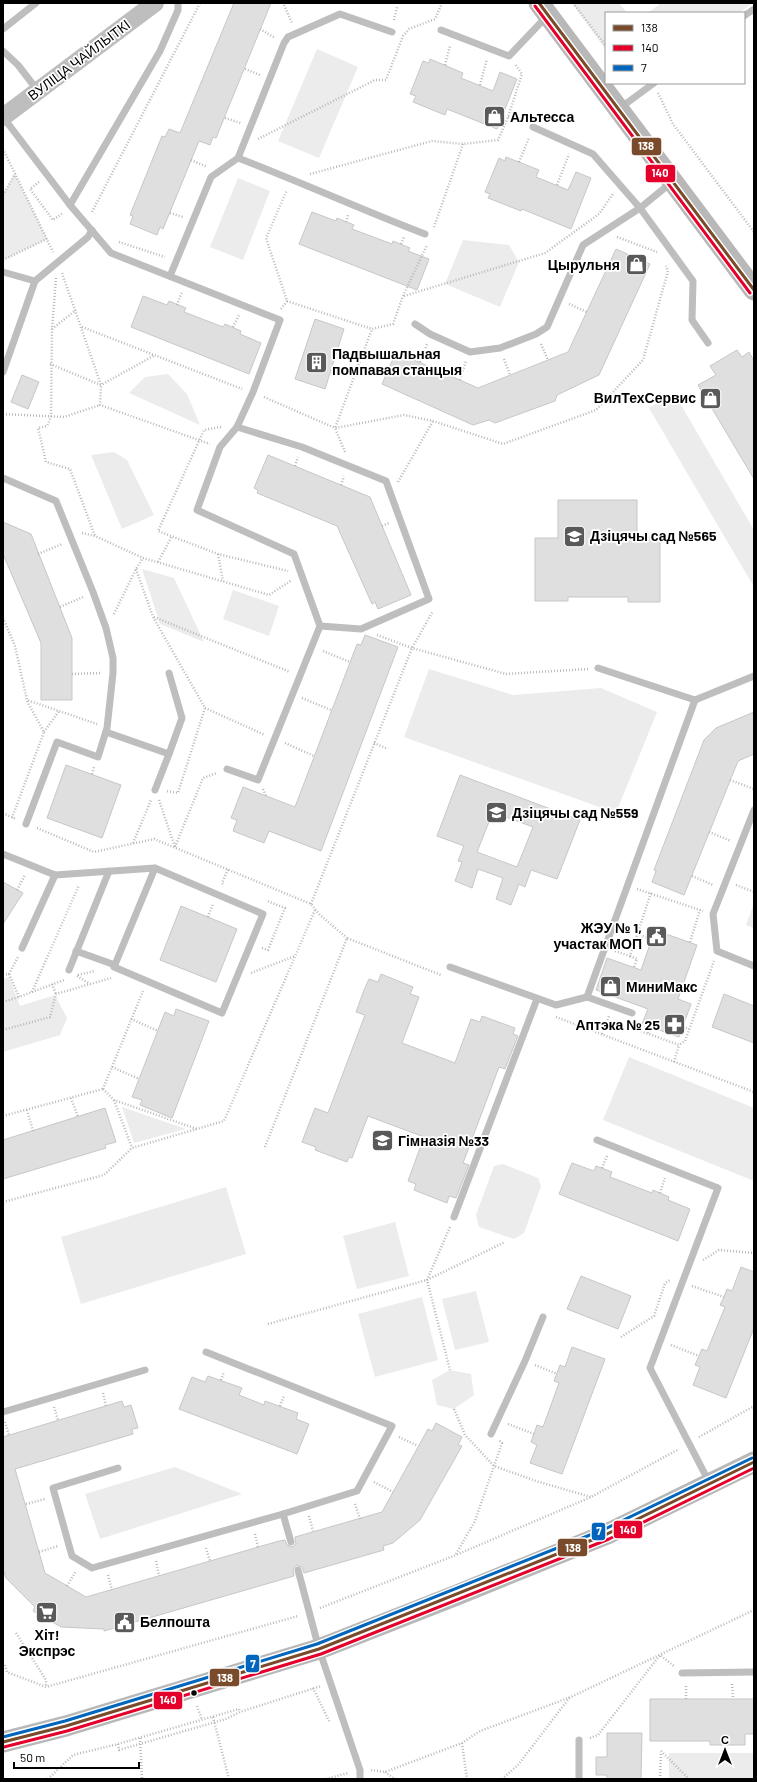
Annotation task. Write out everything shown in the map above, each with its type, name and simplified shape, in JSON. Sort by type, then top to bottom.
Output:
[{"type":"main road","points":[[544,9],[754,290]]},
{"type":"main road","points":[[3,1742],[107,1714],[319,1649],[607,1534],[754,1462]]},
{"type":"street","name":"ВУЛІЦА ЧАЙЛЫТКІ","points":[[3,117],[155,3]]},
{"type":"lane","points":[[3,29],[36,3]]},
{"type":"lane","points":[[70,204],[160,51],[178,10],[178,3]]},
{"type":"lane","points":[[441,30],[509,56],[544,9]]},
{"type":"lane","points":[[745,15],[754,9]]},
{"type":"lane","points":[[170,276],[211,177],[238,158],[284,43],[288,37],[340,14],[392,32]]},
{"type":"lane","points":[[3,51],[18,65],[38,91]]},
{"type":"lane","points":[[618,110],[653,84]]},
{"type":"lane","points":[[3,117],[110,253],[280,320],[253,392],[237,427],[220,447],[197,510],[294,554],[320,626],[258,780],[227,769]]},
{"type":"lane","points":[[533,127],[593,154],[640,208],[693,281],[692,320],[708,343]]},
{"type":"lane","points":[[238,158],[428,235]]},
{"type":"lane","points":[[415,324],[430,334],[470,352],[500,348],[536,334],[548,327],[583,245],[640,208],[672,182]]},
{"type":"lane","points":[[3,372],[35,280],[88,237],[92,230]]},
{"type":"lane","points":[[3,272],[35,280]]},
{"type":"lane","points":[[237,427],[302,446],[386,481],[429,599],[361,629],[320,626]]},
{"type":"lane","points":[[3,478],[56,501],[93,592],[106,628],[113,658],[113,673],[106,730],[98,756],[57,742],[26,824]]},
{"type":"lane","points":[[598,668],[695,700],[754,676]]},
{"type":"lane","points":[[155,790],[182,718],[169,673]]},
{"type":"lane","points":[[587,997],[695,700]]},
{"type":"lane","points":[[106,730],[169,754]]},
{"type":"lane","points":[[754,810],[713,914],[717,951],[754,966]]},
{"type":"lane","points":[[3,854],[55,875],[155,868],[263,914],[222,1013],[114,967],[115,965],[76,951]]},
{"type":"lane","points":[[115,965],[155,868]]},
{"type":"lane","points":[[69,970],[109,871]]},
{"type":"lane","points":[[22,948],[55,875]]},
{"type":"lane","points":[[450,967],[556,1006],[587,997],[632,1013]]},
{"type":"lane","points":[[454,1217],[537,998]]},
{"type":"lane","points":[[597,1140],[718,1188],[650,1368],[710,1484]]},
{"type":"lane","points":[[491,1434],[525,1361],[543,1317]]},
{"type":"lane","points":[[118,1468],[53,1488],[72,1556],[92,1568],[357,1491],[392,1426],[206,1352]]},
{"type":"lane","points":[[3,1412],[145,1370]]},
{"type":"lane","points":[[282,1514],[291,1542]]},
{"type":"lane","points":[[298,1570],[319,1649],[360,1770],[360,1779]]},
{"type":"lane","points":[[682,1673],[754,1672]]},
{"type":"lane","points":[[579,1741],[579,1779]]},
{"type":"path","points":[[90,215],[200,3]]},
{"type":"path","points":[[243,146],[375,80],[386,80],[403,36],[409,29],[434,19],[442,3]]},
{"type":"path","points":[[573,3],[605,45]]},
{"type":"path","points":[[284,5],[297,33]]},
{"type":"path","points":[[260,29],[284,43]]},
{"type":"path","points":[[444,65],[454,35]]},
{"type":"path","points":[[480,85],[490,49]]},
{"type":"path","points":[[287,301],[266,238],[292,179],[432,141],[463,144],[498,140],[508,117],[522,74],[509,56]]},
{"type":"path","points":[[654,84],[673,124],[754,232]]},
{"type":"path","points":[[508,117],[533,127],[519,162]]},
{"type":"path","points":[[225,118],[251,127]]},
{"type":"path","points":[[287,301],[372,329],[393,324],[463,144]]},
{"type":"path","points":[[556,185],[573,144]]},
{"type":"path","points":[[3,149],[58,262],[101,385],[100,405]]},
{"type":"path","points":[[3,195],[15,174]]},
{"type":"path","points":[[403,296],[545,253],[600,214],[620,184]]},
{"type":"path","points":[[604,232],[661,254]]},
{"type":"path","points":[[3,260],[47,240]]},
{"type":"path","points":[[114,240],[177,261]]},
{"type":"path","points":[[577,258],[607,268]]},
{"type":"path","points":[[82,328],[253,392],[335,428],[404,415],[433,421],[503,444],[596,410],[643,360],[668,271],[664,259]]},
{"type":"path","points":[[58,262],[50,364],[51,417],[47,426],[38,428],[46,462],[70,469],[95,536]]},
{"type":"path","points":[[559,300],[587,312]]},
{"type":"path","points":[[273,317],[287,301]]},
{"type":"path","points":[[52,329],[76,310]]},
{"type":"path","points":[[352,467],[335,428],[372,329]]},
{"type":"path","points":[[420,362],[430,334]]},
{"type":"path","points":[[536,334],[548,360]]},
{"type":"path","points":[[500,348],[510,375]]},
{"type":"path","points":[[460,380],[470,352]]},
{"type":"path","points":[[101,385],[155,355]]},
{"type":"path","points":[[50,364],[101,385]]},
{"type":"path","points":[[3,414],[64,417],[100,405],[220,447]]},
{"type":"path","points":[[68,530],[95,536],[144,558],[269,595],[302,574]]},
{"type":"path","points":[[158,562],[172,536]]},
{"type":"path","points":[[38,554],[72,541]]},
{"type":"path","points":[[218,554],[223,581]]},
{"type":"path","points":[[106,628],[136,569],[144,558]]},
{"type":"path","points":[[60,607],[93,592]]},
{"type":"path","points":[[153,617],[300,676]]},
{"type":"path","points":[[3,618],[15,646],[27,700],[44,732]]},
{"type":"path","points":[[361,629],[412,648],[506,674],[598,668]]},
{"type":"path","points":[[312,646],[350,662]]},
{"type":"path","points":[[311,904],[412,648]]},
{"type":"path","points":[[72,674],[113,673]]},
{"type":"path","points":[[293,694],[331,710]]},
{"type":"path","points":[[27,700],[106,730]]},
{"type":"path","points":[[205,708],[314,756]]},
{"type":"path","points":[[12,818],[44,732],[59,711]]},
{"type":"path","points":[[374,744],[388,749]]},
{"type":"path","points":[[175,847],[202,778],[227,769]]},
{"type":"path","points":[[730,780],[754,789]]},
{"type":"path","points":[[132,843],[155,790]]},
{"type":"path","points":[[155,790],[175,847]]},
{"type":"path","points":[[3,813],[94,852],[154,839],[311,904],[347,938],[446,977]]},
{"type":"path","points":[[709,832],[741,844]]},
{"type":"path","points":[[17,890],[30,865]]},
{"type":"path","points":[[228,869],[222,883],[229,886]]},
{"type":"path","points":[[31,992],[84,873]]},
{"type":"path","points":[[692,876],[754,892]]},
{"type":"path","points":[[628,885],[713,914]]},
{"type":"path","points":[[630,956],[651,893]]},
{"type":"path","points":[[256,945],[268,950],[285,908],[264,900]]},
{"type":"path","points":[[3,1202],[104,1175],[132,1148],[224,1122],[316,910]]},
{"type":"path","points":[[690,942],[700,910]]},
{"type":"path","points":[[637,934],[651,939]]},
{"type":"path","points":[[265,1147],[347,938]]},
{"type":"path","points":[[9,974],[22,948]]},
{"type":"path","points":[[605,948],[637,959],[634,967]]},
{"type":"path","points":[[674,1062],[679,1045],[685,1041],[717,951]]},
{"type":"path","points":[[249,973],[296,956]]},
{"type":"path","points":[[3,1002],[77,975],[96,971]]},
{"type":"path","points":[[9,974],[19,997]]},
{"type":"path","points":[[3,975],[9,974]]},
{"type":"path","points":[[56,994],[118,976]]},
{"type":"path","points":[[3,1030],[50,1017],[56,994],[52,984]]},
{"type":"path","points":[[103,1089],[143,990]]},
{"type":"path","points":[[533,1008],[754,1092]]},
{"type":"path","points":[[632,1013],[628,1026],[679,1045]]},
{"type":"path","points":[[131,1019],[158,1031]]},
{"type":"path","points":[[602,1034],[608,1019]]},
{"type":"path","points":[[648,1033],[650,1027]]},
{"type":"path","points":[[683,1027],[689,1029]]},
{"type":"path","points":[[112,1066],[139,1079]]},
{"type":"path","points":[[103,1089],[114,1100],[132,1148]]},
{"type":"path","points":[[3,1116],[103,1089]]},
{"type":"path","points":[[71,1098],[78,1117]]},
{"type":"path","points":[[114,1100],[198,1129]]},
{"type":"path","points":[[27,1110],[33,1131]]},
{"type":"path","points":[[450,1370],[427,1280],[454,1217]]},
{"type":"path","points":[[268,1324],[427,1280],[505,1242]]},
{"type":"path","points":[[683,1283],[724,1297]]},
{"type":"path","points":[[661,1340],[699,1356]]},
{"type":"path","points":[[525,1361],[557,1374]]},
{"type":"path","points":[[5,1665],[7,1672],[46,1687],[100,1673],[310,1612],[456,1555],[591,1497],[754,1406]]},
{"type":"path","points":[[454,1409],[465,1434],[494,1466],[536,1481],[591,1497]]},
{"type":"path","points":[[498,1420],[534,1434]]},
{"type":"path","points":[[389,1432],[418,1446]]},
{"type":"path","points":[[456,1555],[475,1521],[502,1443],[491,1434]]},
{"type":"path","points":[[365,1476],[393,1492]]},
{"type":"path","points":[[352,1492],[360,1519]]},
{"type":"path","points":[[26,1504],[55,1496]]},
{"type":"path","points":[[39,1552],[69,1543]]},
{"type":"path","points":[[67,1586],[81,1561]]},
{"type":"path","points":[[326,1779],[360,1770],[385,1772],[462,1743],[480,1732],[571,1697],[754,1610]]},
{"type":"path","points":[[16,1633],[46,1680],[46,1687]]},
{"type":"path","points":[[660,1655],[682,1673]]},
{"type":"path","points":[[579,1741],[598,1735],[660,1655]]},
{"type":"path","points":[[118,1744],[119,1750],[142,1744],[215,1722],[240,1712],[331,1683]]},
{"type":"path","points":[[502,1779],[518,1765],[571,1697]]},
{"type":"path","points":[[48,1779],[73,1755],[140,1738],[239,1709],[240,1712]]},
{"type":"path","points":[[213,1717],[229,1779]]},
{"type":"path","points":[[140,1738],[142,1744],[142,1779]]},
{"type":"path","points":[[462,1743],[467,1779]]},
{"type":"path","points":[[660,1779],[661,1751],[689,1779]]},
{"type":"path","points":[[385,1772],[395,1779]]},
{"type":"shaded area","points":[[572,3],[619,3],[626,12],[605,12],[605,49]]},
{"type":"shaded area","points":[[661,3],[753,3],[740,12],[649,12]]},
{"type":"shaded area","points":[[317,49],[358,67],[319,158],[278,141]]},
{"type":"shaded area","points":[[15,174],[47,239],[3,260],[3,195]]},
{"type":"shaded area","points":[[238,178],[270,191],[243,260],[210,247]]},
{"type":"shaded area","points":[[463,240],[509,245],[519,262],[500,307],[445,284]]},
{"type":"shaded area","points":[[168,374],[187,394],[200,425],[129,393],[145,377]]},
{"type":"shaded area","points":[[674,393],[754,530],[754,587],[649,408]]},
{"type":"shaded area","points":[[114,452],[127,460],[154,515],[122,529],[91,455]]},
{"type":"shaded area","points":[[142,569],[174,578],[204,642],[160,624]]},
{"type":"shaded area","points":[[233,590],[279,606],[269,636],[223,619]]},
{"type":"shaded area","points":[[429,669],[513,695],[601,688],[657,712],[616,813],[404,737]]},
{"type":"shaded area","points":[[754,903],[754,928],[746,925]]},
{"type":"shaded area","points":[[9,977],[20,1006],[55,995],[67,1018],[60,1035],[3,1052],[3,979]]},
{"type":"shaded area","points":[[629,1057],[754,1108],[754,1181],[603,1120]]},
{"type":"shaded area","points":[[122,1107],[186,1129],[134,1143]]},
{"type":"shaded area","points":[[503,1164],[538,1178],[541,1186],[524,1233],[514,1239],[479,1227],[476,1215],[494,1166]]},
{"type":"shaded area","points":[[226,1187],[246,1254],[81,1304],[61,1237]]},
{"type":"shaded area","points":[[395,1222],[409,1276],[357,1289],[343,1236]]},
{"type":"shaded area","points":[[476,1291],[489,1342],[455,1350],[442,1299]]},
{"type":"shaded area","points":[[422,1297],[438,1360],[375,1377],[358,1314]]},
{"type":"shaded area","points":[[450,1370],[471,1374],[474,1395],[454,1409],[437,1405],[432,1380]]},
{"type":"shaded area","points":[[175,1467],[242,1494],[100,1539],[85,1494]]},
{"type":"shaded area","points":[[669,1753],[754,1753],[754,1779],[669,1779]]},
{"type":"building","points":[[234,3],[271,3],[216,138],[213,137],[210,145],[199,141],[163,229],[160,227],[157,235],[130,224],[133,216],[130,215],[162,136],[165,137],[169,129],[180,133]]},
{"type":"building","points":[[430,59],[463,73],[461,78],[493,91],[500,72],[517,79],[497,129],[447,109],[445,115],[413,102],[416,96],[410,94],[423,61],[429,63]]},
{"type":"building","points":[[506,157],[539,170],[536,177],[568,190],[576,172],[591,178],[571,229],[522,209],[521,211],[488,198],[490,194],[485,192],[499,158],[505,161]]},
{"type":"building","points":[[312,212],[336,221],[337,218],[354,225],[352,229],[392,244],[393,241],[410,248],[408,251],[429,259],[417,290],[299,244]]},
{"type":"building","points":[[616,249],[650,264],[599,375],[557,395],[555,401],[495,423],[489,420],[473,425],[382,384],[396,352],[478,388],[568,352]]},
{"type":"building","points":[[143,296],[167,305],[169,301],[186,308],[184,312],[223,327],[225,324],[241,331],[240,334],[261,343],[249,374],[131,327]]},
{"type":"building","name":"Падвышальная помпавая станцыя","points":[[315,319],[344,329],[325,389],[295,379]]},
{"type":"building","points":[[737,350],[742,357],[749,352],[754,361],[754,479],[698,385],[716,375],[710,366]]},
{"type":"building","points":[[22,375],[39,382],[28,409],[11,402]]},
{"type":"building","points":[[268,455],[370,497],[411,595],[378,609],[375,602],[372,604],[337,526],[257,493],[258,490],[254,488]]},
{"type":"building","points":[[558,500],[637,500],[637,537],[660,537],[660,602],[628,602],[628,597],[568,597],[568,601],[535,601],[535,538],[558,538]]},
{"type":"building","points":[[3,522],[31,534],[72,638],[72,700],[41,700],[41,643],[3,554]]},
{"type":"building","points":[[365,635],[398,647],[321,851],[269,831],[264,843],[233,831],[237,820],[231,818],[243,787],[295,807],[357,644],[361,645]]},
{"type":"building","points":[[754,712],[754,754],[738,761],[684,895],[652,882],[656,871],[654,870],[704,740],[716,728]]},
{"type":"building","points":[[66,765],[121,785],[102,838],[47,818]]},
{"type":"building","points":[[460,775],[580,820],[557,879],[531,870],[525,887],[519,884],[511,905],[496,899],[503,878],[478,869],[472,888],[455,881],[462,862],[458,861],[464,846],[437,836]],"holes":[[[493,812],[533,827],[517,867],[477,852]]]},
{"type":"building","points":[[3,882],[23,893],[3,924]]},
{"type":"building","points":[[181,906],[237,929],[216,982],[160,960]]},
{"type":"building","name":"ЖЭУ № 1, участак МОП","points":[[655,930],[697,945],[678,999],[691,1004],[679,1037],[642,1024],[648,1009],[596,990],[607,958],[641,970]]},
{"type":"building","points":[[381,974],[413,987],[410,994],[419,997],[402,1043],[455,1063],[471,1019],[480,1022],[482,1016],[515,1028],[513,1034],[518,1036],[505,1069],[499,1067],[463,1163],[469,1165],[456,1198],[449,1196],[447,1203],[414,1190],[416,1184],[408,1181],[424,1137],[368,1116],[352,1158],[349,1157],[347,1162],[315,1150],[316,1147],[302,1142],[315,1108],[328,1113],[365,1015],[356,1012],[364,990],[369,979],[378,982]]},
{"type":"building","points":[[724,994],[754,1006],[754,1043],[712,1027]]},
{"type":"building","points":[[176,1009],[209,1021],[172,1118],[140,1105],[142,1100],[132,1097],[165,1012],[174,1016]]},
{"type":"building","points":[[105,1108],[116,1142],[105,1145],[106,1148],[3,1179],[3,1140]]},
{"type":"building","points":[[572,1163],[594,1171],[596,1166],[612,1172],[610,1177],[652,1193],[653,1190],[669,1197],[668,1200],[690,1209],[678,1241],[559,1194]]},
{"type":"building","points":[[741,1267],[754,1272],[754,1328],[726,1398],[693,1385],[700,1367],[695,1365],[702,1349],[707,1351],[725,1307],[720,1305],[727,1289],[732,1291]]},
{"type":"building","points":[[581,1276],[631,1296],[618,1329],[567,1309]]},
{"type":"building","points":[[572,1347],[605,1359],[562,1474],[530,1463],[537,1445],[531,1442],[537,1425],[543,1427],[559,1383],[554,1381],[560,1365],[565,1367]]},
{"type":"building","points":[[208,1376],[242,1388],[239,1395],[264,1405],[265,1401],[298,1413],[296,1419],[309,1424],[297,1454],[179,1409],[192,1377],[205,1382]]},
{"type":"building","points":[[122,1401],[124,1407],[131,1405],[138,1428],[132,1429],[133,1434],[15,1469],[45,1573],[86,1597],[279,1541],[285,1540],[287,1545],[292,1547],[296,1544],[295,1537],[382,1512],[428,1429],[432,1431],[436,1423],[462,1437],[458,1445],[462,1446],[420,1520],[393,1543],[383,1546],[384,1550],[304,1573],[302,1567],[296,1565],[293,1569],[294,1576],[104,1631],[104,1629],[61,1627],[33,1611],[35,1607],[6,1578],[3,1569],[3,1437]]},
{"type":"building","points":[[650,1699],[754,1699],[754,1734],[745,1734],[745,1745],[710,1745],[710,1741],[650,1741]]},
{"type":"building","points":[[607,1733],[642,1733],[641,1779],[607,1779],[607,1775],[596,1775],[596,1757],[607,1757]]},
{"type":"transit line","name":"138","points":[[539,3],[754,290]]},
{"type":"transit line","name":"140","points":[[535,6],[750,293]]},
{"type":"transit line","name":"7","points":[[3,1737],[65,1721],[317,1644],[605,1529],[752,1458]]},
{"type":"transit line","name":"138","points":[[3,1742],[66,1726],[319,1649],[607,1534],[754,1462]]},
{"type":"transit line","name":"140","points":[[4,1747],[67,1731],[321,1654],[609,1539],[754,1468]]},
{"type":"place","name":"Альтесса","points":[[495,117]]},
{"type":"place","name":"Цырульня","points":[[636,265]]},
{"type":"place","name":"Падвышальная помпавая станцыя","points":[[317,362]]},
{"type":"place","name":"ВилТехСервис","points":[[711,398]]},
{"type":"place","name":"Дзіцячы сад №565","points":[[574,536]]},
{"type":"place","name":"Дзіцячы сад №559","points":[[496,813]]},
{"type":"place","name":"ЖЭУ № 1, участак МОП","points":[[657,936]]},
{"type":"place","name":"МиниМакс","points":[[610,987]]},
{"type":"place","name":"Аптэка № 25","points":[[675,1025]]},
{"type":"place","name":"Гімназія №33","points":[[382,1141]]},
{"type":"place","name":"Хіт! Экспрэс","points":[[47,1613]]},
{"type":"place","name":"Белпошта","points":[[124,1622]]}]
